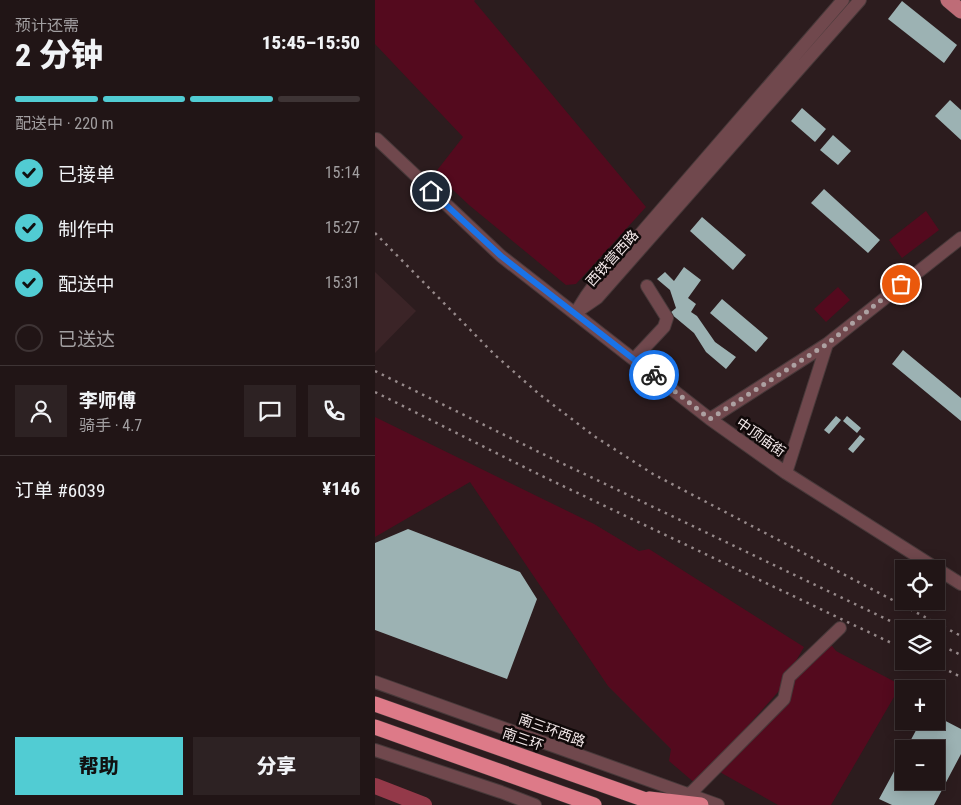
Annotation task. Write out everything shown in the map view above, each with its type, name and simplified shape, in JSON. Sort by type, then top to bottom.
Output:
[{"type":"highway","name":"南三环","points":[[375,704],[660,805]]},
{"type":"highway","points":[[375,727],[594,805]]},
{"type":"highway","points":[[643,799],[701,805]]},
{"type":"main road","points":[[948,0],[961,11]]},
{"type":"street","name":"西铁营西路","points":[[575,313],[588,291],[614,260],[630,246],[843,0]]},
{"type":"street","name":"西铁营西路","points":[[575,313],[597,298],[860,0]]},
{"type":"street","name":"中顶庙街","points":[[377,139],[501,256],[710,419],[786,473],[961,584]]},
{"type":"street","points":[[710,419],[827,344],[961,238]]},
{"type":"street","points":[[633,359],[664,328],[667,318],[647,286]]},
{"type":"street","points":[[786,473],[827,344]]},
{"type":"street","points":[[689,795],[784,699],[789,677],[839,628]]},
{"type":"street","name":"南三环西路","points":[[375,682],[718,805]]},
{"type":"street","points":[[375,750],[532,804]]},
{"type":"shaded area","points":[[375,0],[475,0],[646,207],[576,284],[566,285],[469,205],[435,173],[463,137],[375,44]]},
{"type":"shaded area","points":[[926,211],[939,230],[902,258],[889,240]]},
{"type":"shaded area","points":[[375,272],[416,311],[375,353]]},
{"type":"shaded area","points":[[838,287],[850,300],[826,322],[814,309]]},
{"type":"shaded area","points":[[375,417],[594,524],[639,551],[649,549],[804,647],[778,692],[696,784],[669,761],[671,749],[608,686],[470,482],[375,537]]},
{"type":"shaded area","points":[[829,642],[836,651],[895,682],[895,695],[831,805],[778,805],[718,771],[785,704],[792,678]]},
{"type":"building","points":[[902,1],[957,45],[944,63],[888,19]]},
{"type":"building","points":[[950,100],[961,110],[961,140],[935,116]]},
{"type":"building","points":[[802,108],[826,129],[815,142],[791,121]]},
{"type":"building","points":[[833,135],[851,151],[838,165],[820,150]]},
{"type":"building","points":[[824,189],[880,240],[868,253],[811,203]]},
{"type":"building","points":[[702,217],[746,255],[733,270],[690,231]]},
{"type":"building","points":[[684,267],[701,280],[688,298],[696,304],[691,312],[697,316],[715,342],[736,357],[726,369],[706,352],[694,333],[670,313],[676,308],[670,290],[657,279],[665,272],[674,281]]},
{"type":"building","points":[[722,299],[768,338],[756,352],[710,313]]},
{"type":"building","points":[[903,350],[961,398],[961,421],[892,364]]},
{"type":"building","points":[[836,416],[841,420],[829,434],[824,430]]},
{"type":"building","points":[[847,416],[861,428],[857,433],[843,421]]},
{"type":"building","points":[[860,435],[865,439],[853,453],[848,449]]},
{"type":"building","points":[[408,529],[520,572],[537,599],[507,679],[375,630],[375,543]]},
{"type":"building","points":[[945,721],[961,729],[961,754],[945,784],[945,740],[911,740],[916,730],[945,730]]},
{"type":"building","points":[[895,770],[895,790],[942,790],[934,805],[892,805],[879,799]]},
{"type":"waterway","points":[[375,786],[424,805]]},
{"type":"railway","points":[[375,233],[495,355],[539,394],[594,436],[653,474],[961,636]]},
{"type":"railway","points":[[375,371],[895,623]]},
{"type":"railway","points":[[375,392],[542,476],[895,645]]},
{"type":"railway","points":[[945,647],[961,655]]},
{"type":"railway","points":[[945,669],[961,677]]},
{"type":"way so far","points":[[654,375],[710,419],[827,344],[901,284]]},
{"type":"route","points":[[431,191],[501,256],[654,375]]}]
